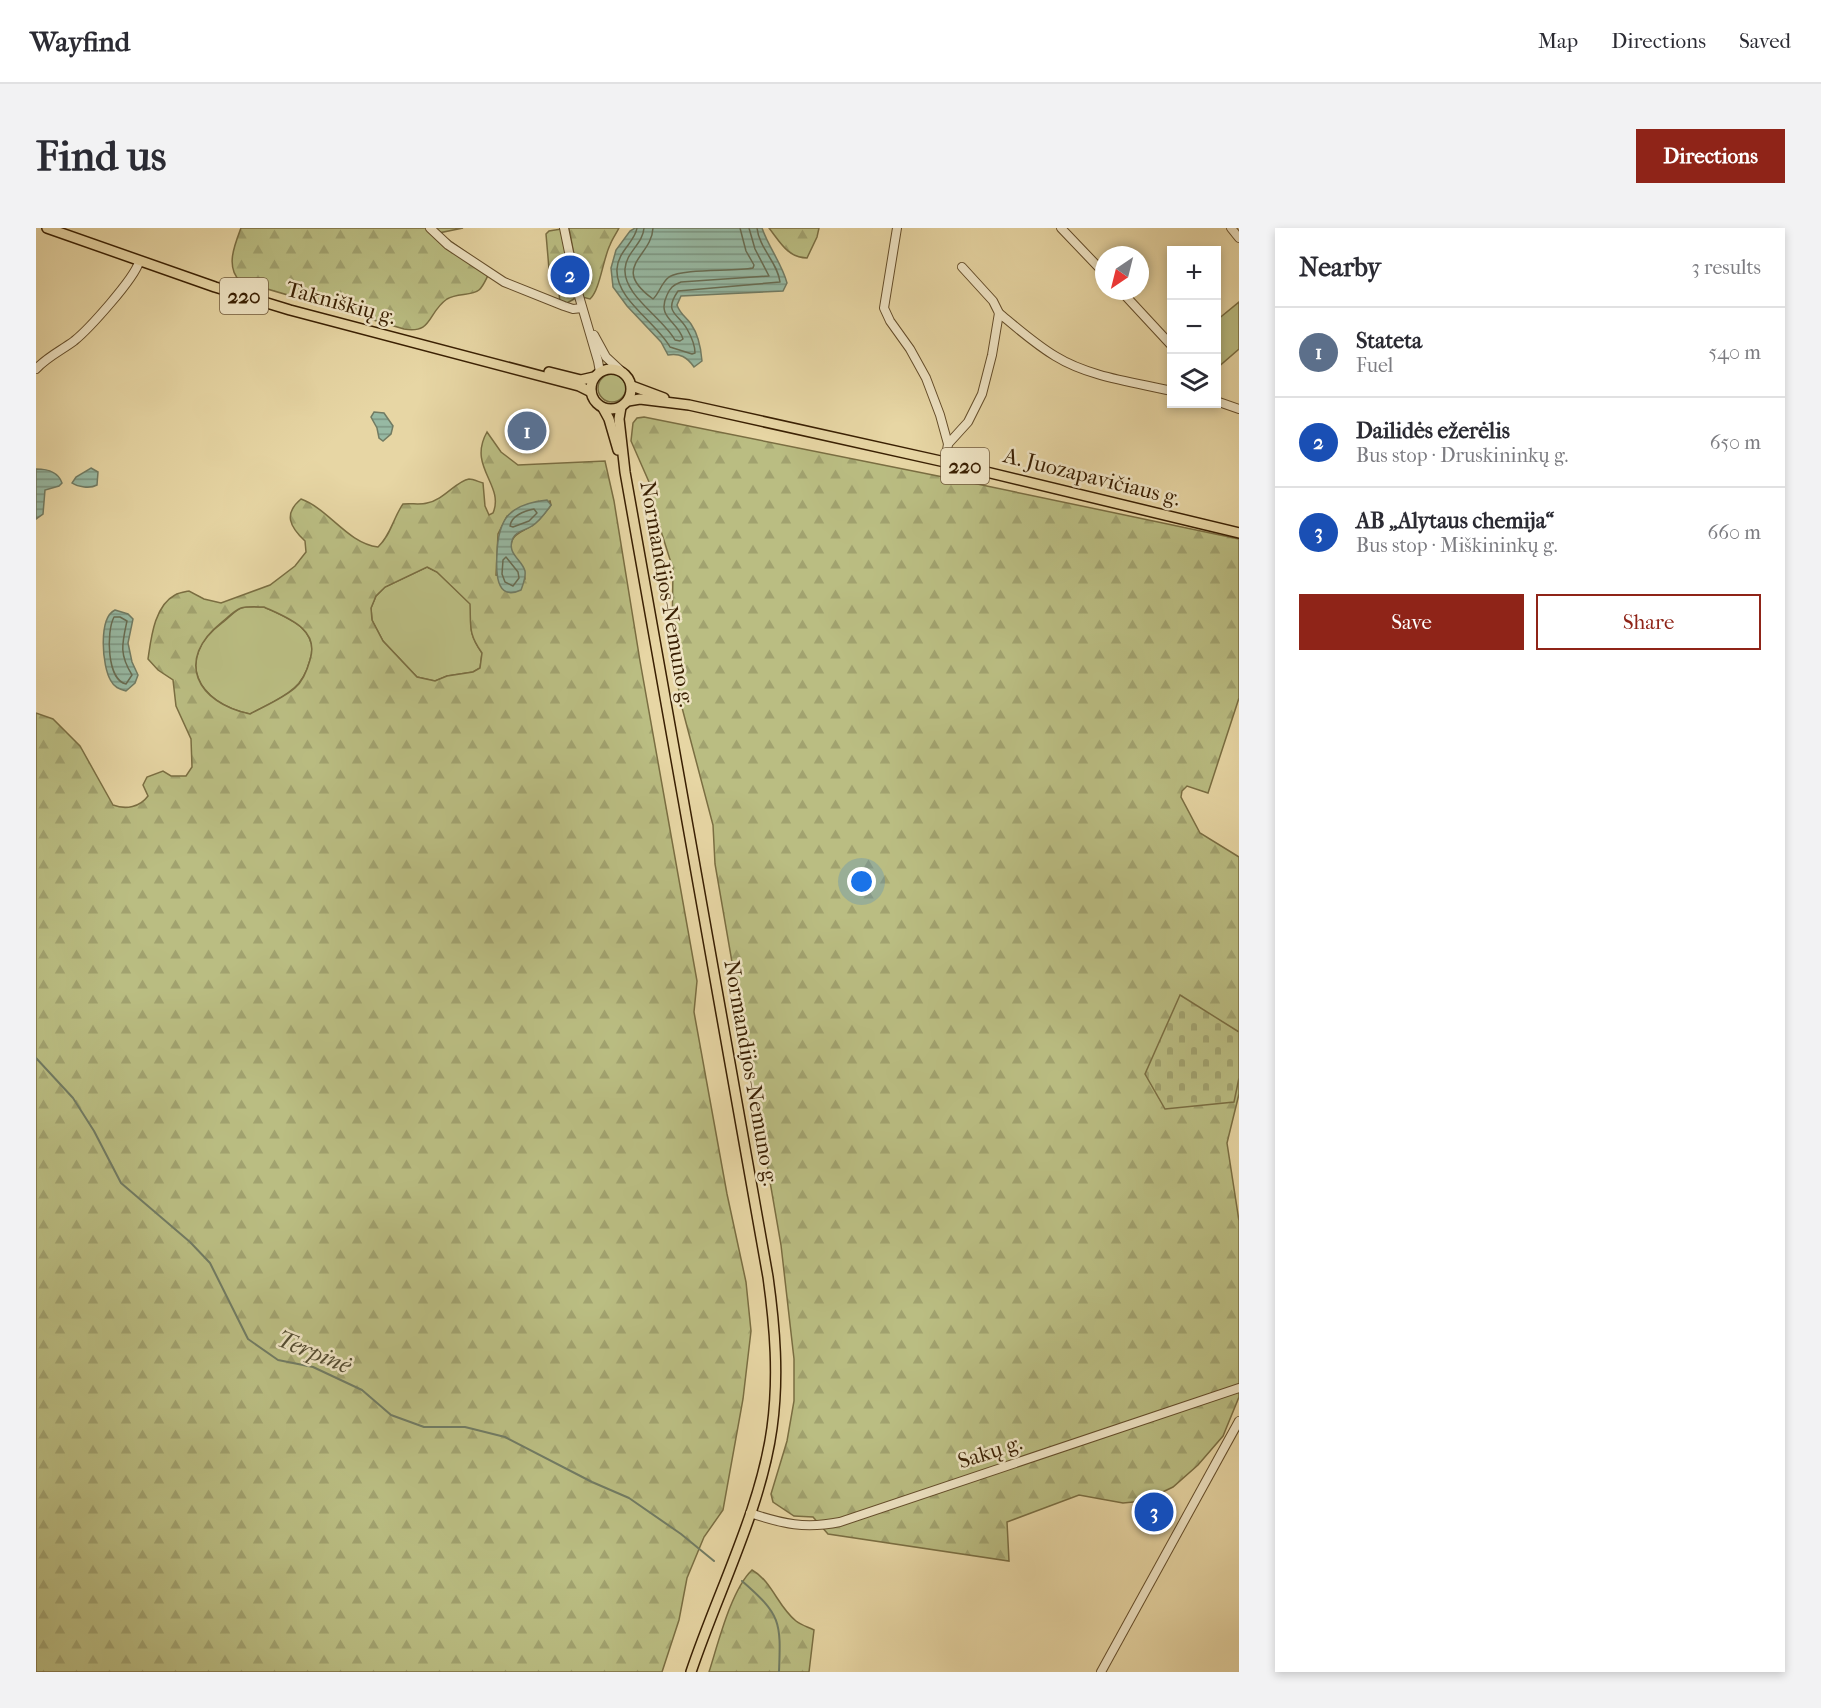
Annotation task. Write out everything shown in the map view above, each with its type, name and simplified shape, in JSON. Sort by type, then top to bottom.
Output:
[{"type":"main road","name":"Takniškių g.","points":[[47,228],[139,261],[290,310],[491,362]]},
{"type":"main road","name":"220","points":[[491,362],[535,368],[581,380],[606,369],[620,370]]},
{"type":"main road","name":"220","points":[[491,362],[579,386],[591,392]]},
{"type":"main road","points":[[620,370],[632,386],[631,394],[624,404]]},
{"type":"main road","points":[[597,374],[591,392],[597,404],[603,408]]},
{"type":"main road","name":"A. Juozapavičiaus g.","points":[[632,386],[689,405],[945,462],[1239,533]]},
{"type":"main road","name":"A. Juozapavičiaus g.","points":[[624,404],[640,399],[689,405]]},
{"type":"main road","name":"220","points":[[603,408],[612,409],[624,404]]},
{"type":"main road","name":"Normandijos-Nemuno g.","points":[[624,404],[619,419],[625,472],[772,1308],[776,1368],[773,1418],[766,1461],[750,1513],[691,1672]]},
{"type":"main road","name":"Normandijos-Nemuno g.","points":[[603,408],[609,419],[625,472]]},
{"type":"street","points":[[430,228],[448,245],[504,282],[573,309],[582,308]]},
{"type":"street","points":[[564,228],[582,308],[598,361],[597,374]]},
{"type":"street","points":[[897,228],[884,308],[926,378],[948,444],[945,462]]},
{"type":"street","points":[[1061,228],[1095,264]]},
{"type":"street","points":[[1231,228],[1239,238]]},
{"type":"street","points":[[36,369],[88,328],[134,274],[139,261]]},
{"type":"street","points":[[962,267],[993,301],[999,313],[1056,356],[1079,368],[1167,390]]},
{"type":"street","points":[[1129,300],[1167,341]]},
{"type":"street","points":[[948,444],[968,423],[982,394],[999,313]]},
{"type":"street","points":[[586,321],[606,357],[620,370]]},
{"type":"street","points":[[1221,403],[1239,409]]},
{"type":"street","name":"Sakų g.","points":[[750,1513],[794,1526],[815,1526],[840,1522],[1239,1388]]},
{"type":"street","points":[[1101,1672],[1239,1421]]},
{"type":"green space","points":[[241,228],[463,228],[439,233],[491,270],[479,290],[447,299],[425,325],[413,330],[404,329],[240,281],[235,275],[232,262]]},
{"type":"green space","points":[[569,228],[619,228],[590,299],[582,297]]},
{"type":"green space","points":[[769,228],[819,228],[807,258],[790,252]]},
{"type":"green space","points":[[561,229],[574,299],[567,303],[560,302],[558,285],[549,269],[546,234],[549,231]]},
{"type":"green space","points":[[1239,302],[1239,349],[1221,365],[1221,354],[1221,317]]},
{"type":"green space","points":[[612,374],[622,378],[626,388],[622,398],[612,402],[602,398],[598,388],[602,378]]},
{"type":"green space","points":[[644,417],[1239,539],[1239,698],[1208,793],[1187,786],[1182,791],[1181,797],[1200,833],[1239,857],[1239,1094],[1227,1143],[1239,1221],[1239,1397],[1223,1436],[1198,1465],[1173,1487],[1144,1501],[1123,1503],[1079,1495],[1007,1522],[1009,1561],[828,1534],[813,1517],[794,1516],[773,1502],[771,1494],[787,1441],[794,1401],[794,1359],[781,1245],[715,864],[713,825],[680,700],[672,639],[673,569],[649,482],[631,441],[633,423],[637,418]]},
{"type":"green space","points":[[487,432],[501,452],[518,465],[605,461],[614,501],[697,981],[694,1012],[727,1194],[746,1282],[751,1331],[743,1399],[723,1510],[704,1537],[687,1578],[679,1620],[662,1672],[36,1672],[36,713],[53,719],[80,746],[113,805],[132,806],[145,800],[148,796],[143,785],[147,777],[163,771],[171,776],[186,776],[192,767],[191,739],[176,706],[173,680],[158,670],[148,659],[158,615],[168,600],[176,594],[189,591],[204,599],[221,603],[270,585],[295,566],[306,552],[305,541],[292,526],[290,515],[301,499],[320,510],[347,533],[378,547],[386,537],[403,504],[433,501],[464,480],[483,483],[485,506],[489,515],[493,513],[495,503],[494,493],[483,466],[482,444]],"holes":[[[550,501],[551,505],[540,519],[517,534],[512,540],[512,553],[523,569],[525,579],[496,575],[498,534],[507,516]],[[427,567],[437,572],[470,604],[472,635],[482,653],[480,668],[473,672],[447,676],[435,681],[417,677],[383,641],[372,620],[371,608],[376,596],[385,587]],[[249,607],[264,607],[292,620],[306,633],[312,649],[306,672],[298,685],[279,699],[250,714],[232,708],[205,690],[198,678],[196,665],[199,651],[207,636],[234,612]]]},
{"type":"green space","points":[[427,567],[437,572],[471,604],[472,635],[482,653],[480,668],[473,672],[447,676],[435,681],[417,677],[383,641],[372,620],[371,608],[376,596],[385,587]]},
{"type":"green space","points":[[243,607],[264,607],[300,626],[310,640],[312,649],[306,672],[297,685],[284,696],[250,714],[217,700],[205,690],[198,678],[196,665],[199,651],[207,637],[234,613]]},
{"type":"green space","points":[[1180,995],[1239,1032],[1239,1078],[1234,1102],[1165,1109],[1145,1074]]},
{"type":"green space","points":[[752,1570],[765,1581],[790,1615],[814,1630],[809,1672],[709,1672],[732,1604],[744,1579]]},
{"type":"water","points":[[635,228],[762,228],[787,283],[783,291],[681,296],[677,305],[693,328],[701,351],[702,361],[694,367],[683,356],[668,355],[661,342],[627,306],[613,287],[611,268],[616,250],[630,231]]},
{"type":"water","points":[[374,412],[384,413],[393,426],[391,434],[383,441],[379,438],[371,417]]},
{"type":"water","points":[[91,468],[98,472],[97,485],[84,487],[72,483],[76,477]]},
{"type":"water","points":[[36,469],[52,471],[62,483],[45,490],[43,514],[36,519]]},
{"type":"water","points":[[547,500],[551,505],[540,519],[513,538],[511,544],[513,552],[525,571],[525,576],[521,590],[506,592],[497,576],[498,542],[504,522],[515,509]]},
{"type":"water","points":[[115,610],[128,614],[133,619],[128,643],[132,662],[138,675],[135,683],[126,691],[117,688],[112,683],[105,665],[104,632],[106,622]]},
{"type":"waterway","name":"Terpinė","points":[[36,1058],[73,1098],[94,1131],[121,1183],[190,1242],[210,1263],[248,1339],[278,1360],[313,1367],[362,1390],[391,1415],[424,1427],[465,1427],[505,1437],[592,1482],[629,1498],[681,1534],[714,1561]]},
{"type":"waterway","name":"Terpinė","points":[[742,1581],[765,1602],[776,1620],[780,1641],[779,1672]]},
{"type":"place","name":"Dailidės ežerėlis","points":[[570,275]]},
{"type":"place","name":"Stateta","points":[[527,431]]},
{"type":"place","name":"AB „Alytaus chemija“","points":[[1154,1512]]}]
